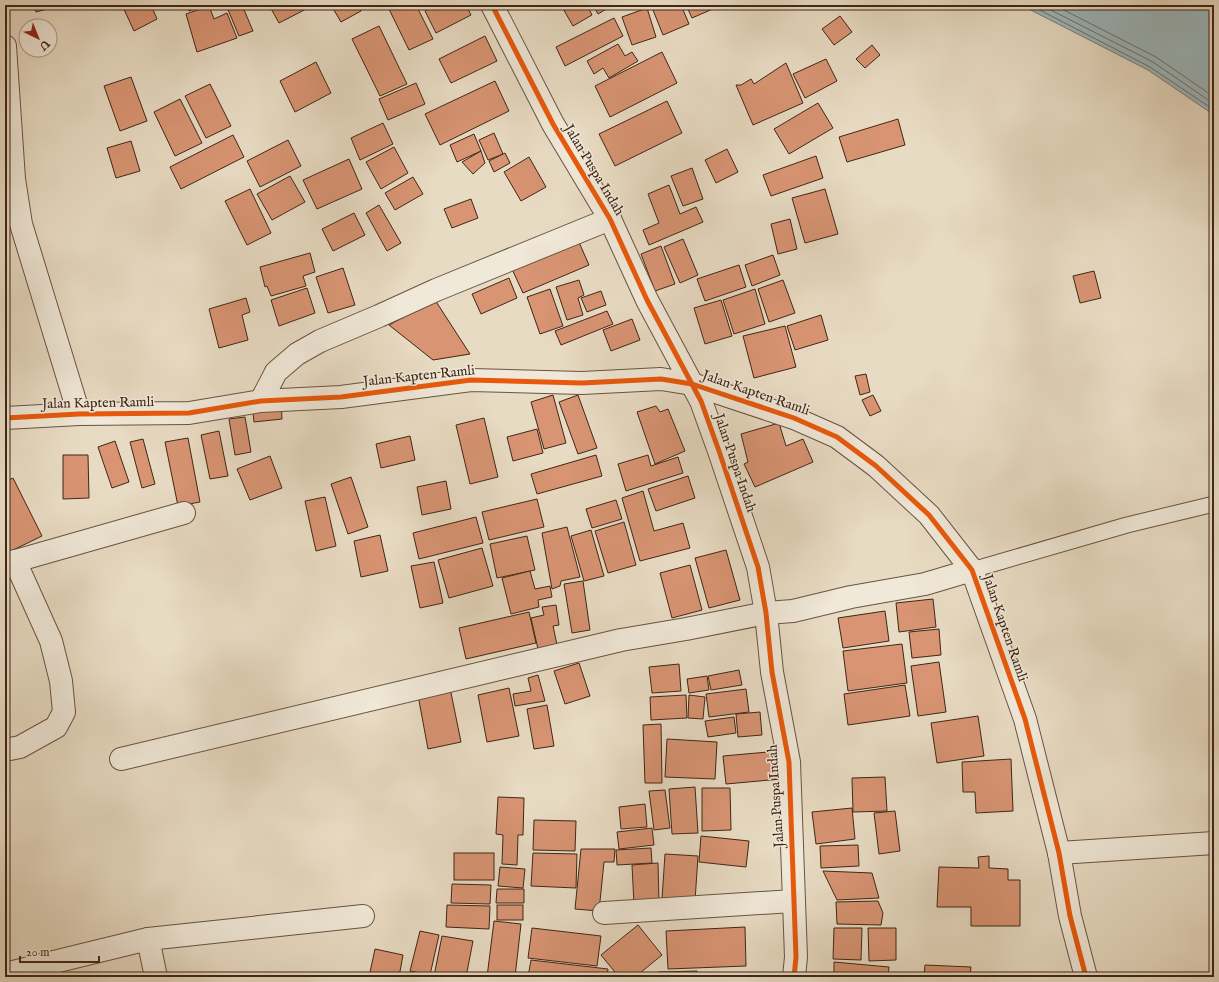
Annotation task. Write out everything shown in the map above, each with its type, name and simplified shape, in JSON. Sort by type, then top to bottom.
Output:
[{"type":"street","name":"Jalan Puspa Indah","points":[[492,5],[553,124],[610,219],[647,300],[701,401],[720,451],[758,567],[766,613],[772,672],[789,762],[796,957],[794,977]]},
{"type":"street","points":[[5,46],[14,179],[21,224],[79,414]]},
{"type":"street","points":[[261,401],[276,372],[297,354],[320,341],[436,290],[610,219]]},
{"type":"street","name":"Jalan Kapten Ramli","points":[[5,418],[79,414],[189,413],[261,401],[341,397],[471,380],[582,382],[660,379],[692,384],[794,418],[837,437],[876,466],[929,515],[972,570],[1025,719],[1059,854],[1070,916],[1086,977]]},
{"type":"street","points":[[5,750],[20,747],[56,727],[64,712],[61,682],[51,641],[10,562],[184,513]]},
{"type":"street","points":[[121,759],[621,640],[766,613],[792,611],[851,597],[925,584],[972,570]]},
{"type":"street","points":[[1059,854],[1214,843]]},
{"type":"street","points":[[604,913],[793,900]]},
{"type":"street","points":[[5,974],[148,939],[362,916]]},
{"type":"street","points":[[148,939],[156,977]]},
{"type":"lane","points":[[972,570],[1127,525],[1214,504]]},
{"type":"water","points":[[1021,5],[1214,5],[1214,115],[1148,70]]},
{"type":"building","points":[[34,5],[62,5],[36,12]]},
{"type":"building","points":[[122,5],[151,5],[157,19],[134,31]]},
{"type":"building","points":[[187,5],[205,5],[189,11]]},
{"type":"building","points":[[226,5],[242,5],[253,31],[239,36]]},
{"type":"building","points":[[269,5],[314,5],[279,23]]},
{"type":"building","points":[[331,5],[358,5],[361,11],[341,22]]},
{"type":"building","points":[[387,5],[416,5],[433,39],[409,50]]},
{"type":"building","points":[[436,5],[466,5],[471,15],[436,33],[425,11]]},
{"type":"building","points":[[561,5],[587,5],[592,15],[573,26]]},
{"type":"building","points":[[593,5],[613,5],[598,14]]},
{"type":"building","points":[[651,5],[681,5],[689,24],[663,35]]},
{"type":"building","points":[[686,5],[722,5],[692,18]]},
{"type":"building","points":[[209,6],[214,19],[227,13],[237,38],[197,52],[186,14]]},
{"type":"building","points":[[647,8],[656,37],[632,45],[622,17]]},
{"type":"building","points":[[840,16],[852,32],[834,45],[822,29]]},
{"type":"building","points":[[614,18],[623,36],[565,66],[556,47]]},
{"type":"building","points":[[379,26],[407,84],[380,96],[352,39]]},
{"type":"building","points":[[485,36],[497,61],[451,83],[439,59]]},
{"type":"building","points":[[618,44],[625,56],[632,52],[638,61],[609,78],[603,68],[594,74],[587,61]]},
{"type":"building","points":[[872,45],[880,55],[865,68],[856,59]]},
{"type":"building","points":[[662,52],[677,83],[610,117],[595,86]]},
{"type":"building","points":[[826,59],[837,81],[805,98],[793,74]]},
{"type":"building","points":[[316,62],[331,93],[295,112],[280,81]]},
{"type":"building","points":[[786,63],[803,103],[753,125],[736,85],[741,85],[751,79],[754,84]]},
{"type":"building","points":[[131,77],[147,121],[120,131],[104,86]]},
{"type":"building","points":[[495,81],[509,111],[440,145],[425,114]]},
{"type":"building","points":[[416,83],[425,104],[388,120],[379,99]]},
{"type":"building","points":[[210,84],[231,126],[206,138],[185,96]]},
{"type":"building","points":[[180,99],[202,143],[175,156],[154,112]]},
{"type":"building","points":[[667,101],[682,133],[615,166],[599,134]]},
{"type":"building","points":[[818,103],[833,128],[789,154],[774,129]]},
{"type":"building","points":[[898,119],[905,145],[847,162],[839,137]]},
{"type":"building","points":[[383,123],[393,144],[360,160],[351,138]]},
{"type":"building","points":[[494,133],[503,154],[488,160],[479,140]]},
{"type":"building","points":[[474,134],[481,151],[457,162],[450,145]]},
{"type":"building","points":[[233,135],[244,157],[181,189],[170,167]]},
{"type":"building","points":[[288,140],[301,166],[260,187],[247,161]]},
{"type":"building","points":[[131,141],[140,171],[116,178],[107,148]]},
{"type":"building","points":[[394,147],[408,173],[381,189],[366,162]]},
{"type":"building","points":[[727,149],[738,172],[716,183],[705,160]]},
{"type":"building","points":[[481,151],[485,163],[473,174],[462,162]]},
{"type":"building","points":[[505,153],[510,163],[494,172],[489,161]]},
{"type":"building","points":[[816,156],[823,178],[771,196],[763,175]]},
{"type":"building","points":[[529,157],[546,187],[521,201],[504,172]]},
{"type":"building","points":[[349,159],[362,189],[317,209],[303,180]]},
{"type":"building","points":[[692,168],[703,199],[683,206],[671,176]]},
{"type":"building","points":[[290,176],[305,202],[272,220],[257,194]]},
{"type":"building","points":[[413,177],[423,194],[395,210],[385,193]]},
{"type":"building","points":[[669,185],[680,214],[696,207],[703,222],[649,245],[643,230],[659,223],[648,194]]},
{"type":"building","points":[[250,189],[271,233],[247,245],[225,201]]},
{"type":"building","points":[[825,189],[838,234],[805,243],[792,198]]},
{"type":"building","points":[[471,199],[478,218],[452,228],[444,209]]},
{"type":"building","points":[[379,205],[401,243],[387,251],[366,213]]},
{"type":"building","points":[[354,213],[365,235],[333,251],[322,229]]},
{"type":"building","points":[[790,219],[797,249],[778,254],[771,224]]},
{"type":"building","points":[[683,239],[698,275],[680,283],[664,247]]},
{"type":"building","points":[[578,240],[589,265],[523,293],[512,269]]},
{"type":"building","points":[[661,246],[675,284],[655,291],[641,254]]},
{"type":"building","points":[[310,253],[315,272],[303,276],[306,286],[271,296],[267,286],[265,287],[260,267]]},
{"type":"building","points":[[773,255],[780,275],[752,286],[745,265]]},
{"type":"building","points":[[739,265],[746,287],[705,301],[697,279]]},
{"type":"building","points":[[343,268],[355,305],[328,313],[316,277]]},
{"type":"building","points":[[1094,271],[1101,298],[1080,303],[1073,276]]},
{"type":"building","points":[[509,278],[517,298],[481,314],[472,294]]},
{"type":"building","points":[[579,280],[584,295],[578,298],[583,315],[567,320],[556,287]]},
{"type":"building","points":[[783,280],[795,313],[769,322],[758,289]]},
{"type":"building","points":[[307,288],[315,313],[279,326],[271,300]]},
{"type":"building","points":[[550,289],[563,326],[540,334],[527,297]]},
{"type":"building","points":[[755,289],[765,324],[734,334],[723,300]]},
{"type":"building","points":[[601,291],[606,305],[587,312],[581,298]]},
{"type":"building","points":[[246,298],[250,312],[242,315],[248,340],[219,348],[209,309]]},
{"type":"building","points":[[435,300],[470,354],[433,360],[389,325]]},
{"type":"building","points":[[721,300],[732,336],[705,344],[694,308]]},
{"type":"building","points":[[607,311],[613,324],[561,345],[555,331]]},
{"type":"building","points":[[821,315],[828,340],[795,350],[787,326]]},
{"type":"building","points":[[632,319],[640,340],[611,351],[603,330]]},
{"type":"building","points":[[785,326],[796,367],[754,378],[743,336]]},
{"type":"building","points":[[866,374],[870,392],[860,395],[855,376]]},
{"type":"building","points":[[553,395],[566,443],[544,449],[531,402]]},
{"type":"building","points":[[578,395],[597,448],[578,454],[559,402]]},
{"type":"building","points":[[873,395],[881,411],[870,416],[862,400]]},
{"type":"building","points":[[281,401],[282,419],[254,422],[252,404]]},
{"type":"building","points":[[656,406],[660,412],[668,409],[685,451],[655,464],[637,412]]},
{"type":"building","points":[[245,417],[251,452],[235,455],[229,419]]},
{"type":"building","points":[[484,418],[498,477],[470,484],[456,425]]},
{"type":"building","points":[[779,423],[786,446],[803,439],[813,462],[755,487],[744,464],[748,462],[741,434]]},
{"type":"building","points":[[537,429],[543,453],[513,461],[507,437]]},
{"type":"building","points":[[219,431],[228,476],[210,479],[201,435]]},
{"type":"building","points":[[410,436],[415,460],[381,468],[376,444]]},
{"type":"building","points":[[188,438],[200,502],[178,506],[165,442]]},
{"type":"building","points":[[143,439],[155,484],[142,488],[130,442]]},
{"type":"building","points":[[115,441],[129,482],[112,488],[98,447]]},
{"type":"building","points":[[63,455],[88,455],[89,498],[63,499]]},
{"type":"building","points":[[596,455],[602,476],[537,494],[531,474]]},
{"type":"building","points":[[648,455],[651,466],[678,457],[683,473],[626,491],[618,464]]},
{"type":"building","points":[[270,456],[282,488],[250,500],[237,469]]},
{"type":"building","points":[[688,476],[695,498],[656,511],[648,489]]},
{"type":"building","points":[[351,477],[368,527],[348,534],[331,484]]},
{"type":"building","points":[[13,478],[42,536],[5,554],[5,482]]},
{"type":"building","points":[[446,481],[451,509],[422,515],[417,487]]},
{"type":"building","points":[[643,491],[654,531],[683,523],[690,548],[640,561],[622,498]]},
{"type":"building","points":[[325,497],[336,546],[316,551],[305,501]]},
{"type":"building","points":[[537,499],[544,527],[489,540],[482,512]]},
{"type":"building","points":[[616,500],[622,519],[592,528],[586,509]]},
{"type":"building","points":[[476,517],[483,543],[419,559],[413,533]]},
{"type":"building","points":[[624,522],[636,565],[608,573],[595,531]]},
{"type":"building","points":[[567,527],[580,577],[561,581],[560,586],[552,589],[542,533]]},
{"type":"building","points":[[591,530],[604,576],[584,581],[571,536]]},
{"type":"building","points":[[380,535],[388,571],[361,577],[354,541]]},
{"type":"building","points":[[527,536],[535,570],[497,578],[490,544]]},
{"type":"building","points":[[482,548],[493,586],[449,598],[438,560]]},
{"type":"building","points":[[726,550],[740,600],[709,608],[695,558]]},
{"type":"building","points":[[434,562],[443,603],[420,608],[411,566]]},
{"type":"building","points":[[690,565],[702,610],[672,618],[660,573]]},
{"type":"building","points":[[530,571],[535,589],[550,586],[552,597],[538,600],[539,607],[511,614],[502,578]]},
{"type":"building","points":[[583,581],[590,630],[572,633],[564,584]]},
{"type":"building","points":[[933,599],[936,627],[899,632],[896,603]]},
{"type":"building","points":[[556,605],[559,625],[553,626],[559,654],[540,658],[531,618],[544,615],[542,607]]},
{"type":"building","points":[[885,611],[889,641],[843,648],[838,618]]},
{"type":"building","points":[[529,612],[536,643],[466,659],[459,628]]},
{"type":"building","points":[[939,629],[941,655],[912,658],[909,632]]},
{"type":"building","points":[[902,644],[907,683],[848,691],[843,651]]},
{"type":"building","points":[[939,662],[946,712],[918,716],[911,666]]},
{"type":"building","points":[[579,663],[590,696],[565,704],[554,671]]},
{"type":"building","points":[[679,664],[681,691],[652,693],[649,667]]},
{"type":"building","points":[[739,670],[742,685],[711,690],[708,676]]},
{"type":"building","points":[[538,675],[545,701],[515,706],[513,694],[531,691],[528,678]]},
{"type":"building","points":[[707,676],[709,690],[689,693],[687,679]]},
{"type":"building","points":[[449,683],[461,742],[428,749],[417,690]]},
{"type":"building","points":[[905,685],[910,716],[848,725],[844,694]]},
{"type":"building","points":[[509,688],[519,736],[487,742],[478,695]]},
{"type":"building","points":[[746,689],[749,712],[709,717],[706,694]]},
{"type":"building","points":[[686,695],[687,718],[651,720],[650,697]]},
{"type":"building","points":[[689,695],[705,697],[703,719],[688,718]]},
{"type":"building","points":[[547,705],[554,746],[534,749],[527,709]]},
{"type":"building","points":[[760,712],[762,735],[738,737],[736,714]]},
{"type":"building","points":[[978,716],[984,756],[937,763],[931,723]]},
{"type":"building","points":[[734,717],[736,733],[708,737],[705,721]]},
{"type":"building","points":[[661,724],[662,783],[645,783],[643,725]]},
{"type":"building","points":[[667,739],[717,742],[715,779],[665,777]]},
{"type":"building","points":[[779,751],[781,779],[726,784],[723,756]]},
{"type":"building","points":[[1011,759],[1013,811],[976,813],[975,792],[963,792],[962,762]]},
{"type":"building","points":[[885,777],[887,811],[853,812],[852,778]]},
{"type":"building","points":[[695,787],[698,833],[672,834],[669,789]]},
{"type":"building","points":[[702,788],[730,788],[731,830],[702,831]]},
{"type":"building","points":[[665,790],[670,828],[654,830],[649,791]]},
{"type":"building","points":[[498,797],[524,798],[523,835],[518,835],[517,865],[502,864],[503,835],[496,834]]},
{"type":"building","points":[[645,804],[647,827],[621,829],[619,807]]},
{"type":"building","points":[[852,808],[855,839],[816,844],[812,812]]},
{"type":"building","points":[[895,811],[900,851],[879,854],[874,813]]},
{"type":"building","points":[[534,820],[576,821],[575,851],[533,850]]},
{"type":"building","points":[[652,828],[654,845],[619,849],[617,832]]},
{"type":"building","points":[[701,836],[749,841],[746,867],[699,862]]},
{"type":"building","points":[[858,845],[859,866],[821,868],[820,846]]},
{"type":"building","points":[[651,848],[652,863],[617,865],[616,850]]},
{"type":"building","points":[[581,849],[615,849],[614,862],[604,862],[599,911],[575,909]]},
{"type":"building","points":[[454,853],[494,853],[494,880],[454,880]]},
{"type":"building","points":[[533,853],[577,854],[576,888],[531,886]]},
{"type":"building","points":[[665,854],[698,856],[695,901],[662,899]]},
{"type":"building","points":[[989,856],[989,868],[1008,869],[1008,880],[1020,880],[1020,926],[971,926],[971,907],[937,907],[939,867],[979,868],[978,857]]},
{"type":"building","points":[[658,863],[659,904],[634,905],[632,865]]},
{"type":"building","points":[[500,867],[525,869],[523,888],[498,886]]},
{"type":"building","points":[[823,871],[872,873],[879,898],[837,900]]},
{"type":"building","points":[[452,884],[491,885],[490,904],[451,903]]},
{"type":"building","points":[[497,889],[524,889],[524,903],[496,903]]},
{"type":"building","points":[[878,901],[883,913],[881,925],[837,924],[836,902]]},
{"type":"building","points":[[447,905],[490,906],[489,929],[446,927]]},
{"type":"building","points":[[497,905],[523,905],[523,920],[497,920]]},
{"type":"building","points":[[494,921],[521,924],[515,977],[487,977]]},
{"type":"building","points":[[638,925],[662,955],[635,977],[619,977],[601,955]]},
{"type":"building","points":[[745,927],[746,966],[668,969],[666,931]]},
{"type":"building","points":[[532,928],[601,936],[597,966],[528,958]]},
{"type":"building","points":[[834,928],[862,928],[861,960],[833,959]]},
{"type":"building","points":[[868,928],[896,928],[896,960],[869,961]]},
{"type":"building","points":[[420,931],[439,935],[430,975],[410,971]]},
{"type":"building","points":[[442,936],[473,941],[466,977],[434,976]]},
{"type":"building","points":[[375,949],[403,955],[399,977],[369,977]]},
{"type":"building","points":[[531,960],[608,969],[607,977],[528,977]]},
{"type":"building","points":[[834,962],[889,967],[888,977],[834,977]]},
{"type":"building","points":[[925,965],[971,967],[970,977],[924,977]]},
{"type":"building","points":[[697,971],[697,977],[659,977],[658,972]]},
{"type":"building","points":[[700,974],[751,974],[751,977],[700,977]]},
{"type":"cycle path","points":[[492,5],[553,124],[610,219],[647,300],[701,401],[758,567],[766,613],[772,672],[789,762],[796,957],[794,977]]},
{"type":"cycle path","points":[[5,418],[79,414],[189,413],[261,401],[341,397],[471,380],[582,383],[661,379],[692,384],[794,418],[837,437],[876,466],[929,515],[972,570],[1025,719],[1059,853],[1070,916],[1086,977]]}]
